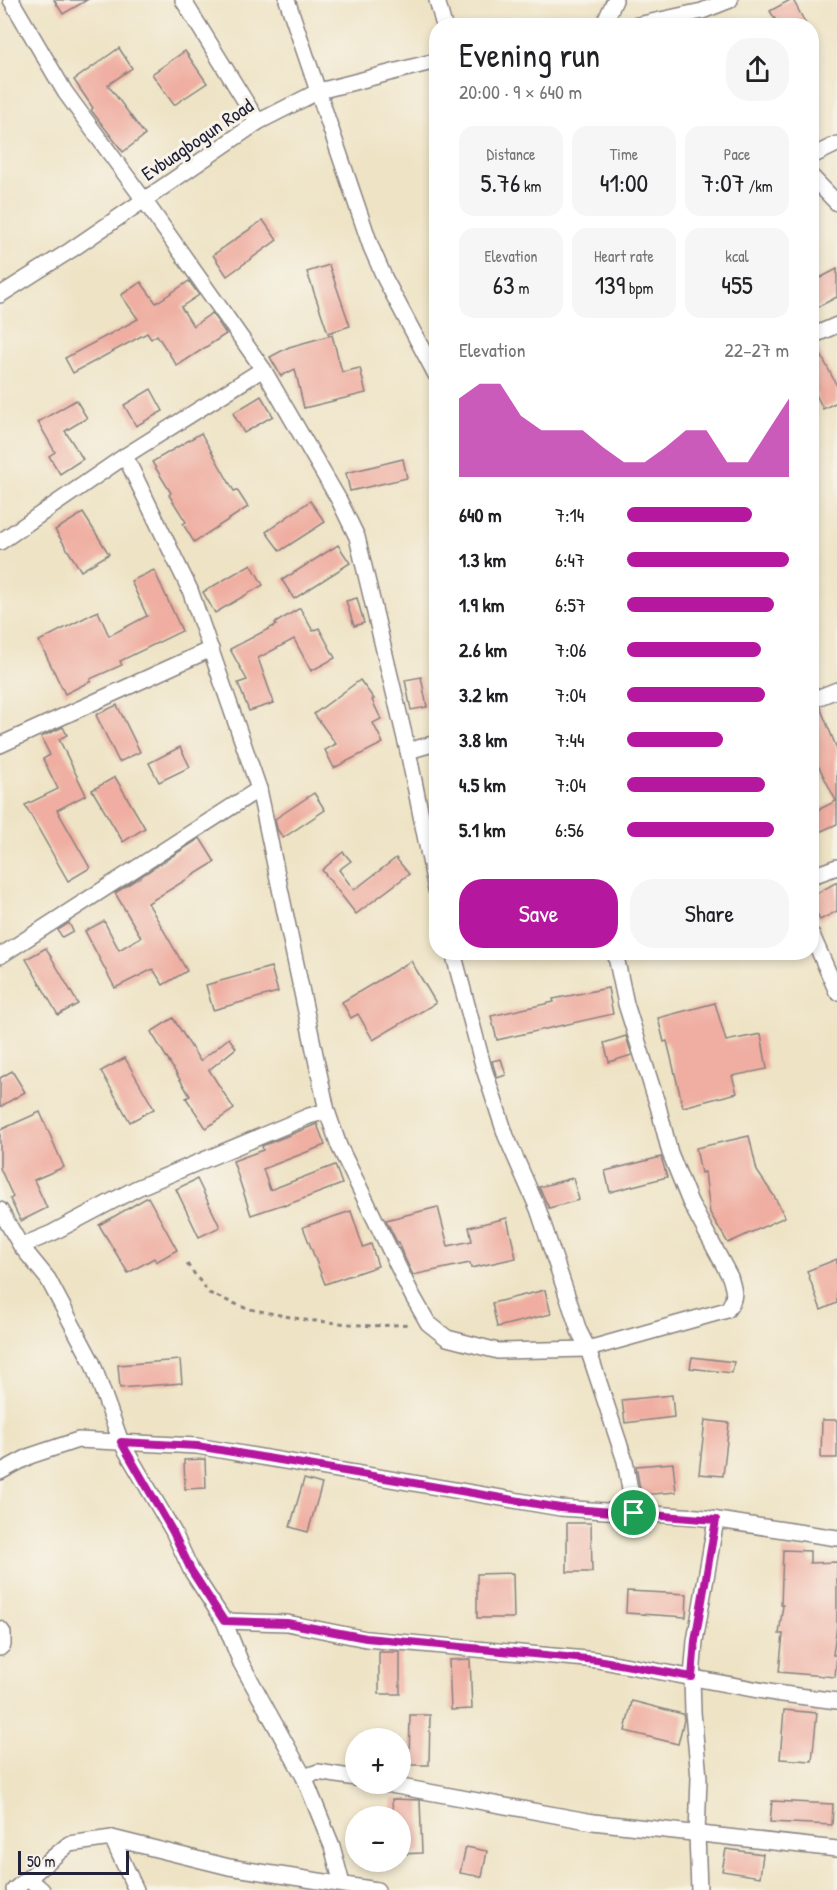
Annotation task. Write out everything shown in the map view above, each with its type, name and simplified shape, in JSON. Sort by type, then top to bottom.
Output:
[{"type":"street","points":[[11,0],[65,92],[263,369],[339,500],[357,537],[408,751],[429,855]]},
{"type":"street","points":[[183,0],[258,122]]},
{"type":"street","points":[[287,0],[371,247],[384,279],[429,362]]},
{"type":"street","points":[[437,0],[442,18]]},
{"type":"street","points":[[607,18],[615,0]]},
{"type":"street","points":[[670,18],[702,11],[730,0]]},
{"type":"street","points":[[702,11],[706,18]]},
{"type":"street","name":"Evbuagbogun Road","points":[[1,292],[71,250],[258,122],[319,91],[429,63]]},
{"type":"street","points":[[819,153],[837,144]]},
{"type":"street","points":[[819,184],[837,203]]},
{"type":"street","points":[[819,333],[837,325]]},
{"type":"street","points":[[0,542],[125,456],[263,369]]},
{"type":"street","points":[[125,456],[177,562],[211,649],[259,789],[327,1111],[339,1146],[412,1296],[428,1323],[447,1338],[498,1351],[588,1349],[713,1315],[728,1310],[734,1301],[734,1289],[730,1277],[690,1202],[670,1154],[658,1106],[626,1004],[617,960]]},
{"type":"street","points":[[0,745],[211,649]]},
{"type":"street","points":[[819,697],[837,690]]},
{"type":"street","points":[[408,751],[429,745]]},
{"type":"street","points":[[0,956],[259,789]]},
{"type":"street","points":[[819,873],[837,867]]},
{"type":"street","points":[[819,951],[837,992]]},
{"type":"street","points":[[455,960],[484,1069],[507,1136],[538,1209],[625,1461],[634,1513]]},
{"type":"street","points":[[21,1246],[52,1233],[137,1188],[309,1116],[327,1111]]},
{"type":"street","points":[[0,1210],[21,1246],[48,1279],[92,1362],[121,1442],[173,1532],[191,1570],[224,1621],[241,1663],[304,1777],[332,1846],[342,1884]]},
{"type":"street","points":[[0,1472],[30,1456],[78,1440],[197,1446],[560,1508],[716,1520],[837,1538]]},
{"type":"street","points":[[699,1890],[697,1834],[699,1778],[692,1677],[695,1641],[716,1520]]},
{"type":"street","points":[[224,1621],[287,1623],[366,1638],[597,1660],[775,1693],[837,1701]]},
{"type":"street","points":[[0,1629],[3,1633],[3,1645],[0,1648]]},
{"type":"street","points":[[304,1777],[318,1772],[345,1776]]},
{"type":"street","points":[[411,1789],[593,1822],[837,1849]]},
{"type":"street","points":[[112,1838],[136,1890]]},
{"type":"street","points":[[14,1890],[69,1844],[112,1838],[229,1867],[377,1890]]},
{"type":"street","points":[[29,1879],[42,1890]]},
{"type":"path","points":[[187,1264],[209,1293],[245,1308],[305,1320],[372,1326],[428,1323]]},
{"type":"building","points":[[54,0],[87,0],[63,14]]},
{"type":"building","points":[[793,0],[803,18],[774,18],[770,11]]},
{"type":"building","points":[[119,48],[132,68],[108,85],[145,135],[123,152],[91,110],[93,108],[74,80]]},
{"type":"building","points":[[185,51],[207,83],[174,105],[152,74]]},
{"type":"building","points":[[263,220],[277,240],[227,276],[213,255]]},
{"type":"building","points":[[329,265],[350,326],[328,333],[307,272]]},
{"type":"building","points":[[837,269],[837,297],[819,306],[819,278]]},
{"type":"building","points":[[189,281],[199,295],[181,307],[193,326],[212,313],[226,334],[177,366],[157,335],[151,339],[147,333],[73,373],[65,358],[138,319],[121,295],[141,282],[156,303]]},
{"type":"building","points":[[332,335],[342,372],[360,368],[366,393],[304,408],[295,369],[281,376],[270,357],[289,347]]},
{"type":"building","points":[[819,351],[837,386],[837,402],[823,409],[819,401]]},
{"type":"building","points":[[151,389],[163,411],[136,426],[124,405]]},
{"type":"building","points":[[261,396],[273,416],[244,433],[233,413]]},
{"type":"building","points":[[76,400],[87,418],[65,431],[83,459],[60,474],[49,456],[55,452],[38,422]]},
{"type":"building","points":[[201,433],[234,491],[237,490],[248,507],[194,542],[183,524],[186,522],[169,495],[171,493],[152,462]]},
{"type":"building","points":[[403,459],[407,478],[350,491],[346,473]]},
{"type":"building","points":[[310,501],[325,522],[280,551],[266,532]]},
{"type":"building","points":[[83,513],[109,554],[81,571],[55,530]]},
{"type":"building","points":[[338,545],[350,563],[294,599],[282,580]]},
{"type":"building","points":[[251,564],[263,585],[215,613],[203,592]]},
{"type":"building","points":[[154,570],[182,631],[120,661],[122,665],[90,679],[91,681],[65,694],[39,641],[98,611],[109,636],[147,616],[131,581]]},
{"type":"building","points":[[357,598],[364,623],[354,626],[346,601]]},
{"type":"building","points":[[300,608],[313,631],[319,628],[335,658],[311,671],[294,639],[258,658],[274,703],[249,711],[238,683],[247,680],[230,649],[276,625],[275,623]]},
{"type":"building","points":[[421,677],[427,707],[411,710],[405,680]]},
{"type":"building","points":[[360,680],[374,699],[372,700],[381,719],[373,723],[383,743],[334,768],[325,750],[336,744],[314,714]]},
{"type":"building","points":[[117,705],[140,752],[119,762],[96,715]]},
{"type":"building","points":[[819,707],[837,749],[837,824],[819,832],[819,810],[836,801],[819,767]]},
{"type":"building","points":[[63,727],[67,735],[59,739],[86,795],[57,810],[90,868],[68,881],[25,805],[58,789],[43,759],[50,755],[41,737]]},
{"type":"building","points":[[180,747],[190,767],[159,782],[149,763]]},
{"type":"building","points":[[115,777],[145,828],[123,842],[92,790]]},
{"type":"building","points":[[314,793],[325,810],[283,838],[277,829],[275,819]]},
{"type":"building","points":[[200,838],[215,862],[148,903],[187,971],[163,985],[153,969],[115,988],[85,931],[104,921],[119,950],[141,937],[115,893]]},
{"type":"building","points":[[343,852],[351,861],[339,870],[354,890],[396,858],[409,874],[356,914],[322,870]]},
{"type":"building","points":[[837,882],[837,911],[820,920],[819,918],[819,892]]},
{"type":"building","points":[[69,923],[73,931],[62,937],[58,930]]},
{"type":"building","points":[[46,948],[78,1004],[58,1015],[26,959]]},
{"type":"building","points":[[411,961],[436,1003],[373,1040],[358,1014],[351,1018],[342,1002]]},
{"type":"building","points":[[271,967],[278,992],[213,1010],[206,985]]},
{"type":"building","points":[[608,988],[613,1014],[497,1040],[491,1016],[554,1002],[553,999]]},
{"type":"building","points":[[715,1003],[726,1041],[761,1034],[767,1069],[732,1076],[737,1093],[683,1107],[667,1041],[664,1042],[658,1018]]},
{"type":"building","points":[[173,1018],[200,1061],[229,1038],[236,1048],[209,1070],[234,1109],[206,1128],[186,1098],[190,1096],[151,1032]]},
{"type":"building","points":[[626,1036],[632,1055],[609,1062],[604,1043]]},
{"type":"building","points":[[125,1058],[154,1109],[130,1122],[101,1071]]},
{"type":"building","points":[[501,1059],[506,1075],[497,1078],[492,1061]]},
{"type":"building","points":[[12,1071],[25,1092],[0,1107],[0,1078]]},
{"type":"building","points":[[40,1112],[64,1167],[34,1180],[47,1208],[21,1221],[10,1199],[13,1197],[0,1168],[0,1130]]},
{"type":"building","points":[[317,1124],[325,1145],[263,1169],[270,1190],[335,1165],[342,1184],[284,1206],[284,1204],[251,1215],[233,1161],[263,1150],[262,1146]]},
{"type":"building","points":[[749,1136],[757,1171],[785,1217],[728,1243],[710,1213],[705,1172],[701,1173],[696,1148]]},
{"type":"building","points":[[661,1157],[667,1177],[610,1192],[605,1171]]},
{"type":"building","points":[[573,1178],[579,1200],[549,1208],[539,1187]]},
{"type":"building","points":[[197,1179],[220,1227],[199,1237],[176,1189]]},
{"type":"building","points":[[148,1197],[177,1250],[156,1262],[154,1258],[128,1273],[99,1225]]},
{"type":"building","points":[[438,1207],[448,1246],[472,1241],[469,1227],[507,1218],[516,1258],[471,1268],[470,1263],[413,1275],[399,1242],[386,1220]]},
{"type":"building","points":[[351,1211],[363,1247],[371,1244],[378,1266],[325,1284],[303,1227]]},
{"type":"building","points":[[837,1259],[837,1303],[821,1310],[807,1271]]},
{"type":"building","points":[[545,1290],[551,1314],[497,1327],[492,1303]]},
{"type":"building","points":[[692,1357],[734,1362],[732,1373],[690,1368]]},
{"type":"building","points":[[180,1360],[182,1383],[120,1388],[118,1365]]},
{"type":"building","points":[[672,1395],[674,1417],[625,1423],[622,1400]]},
{"type":"building","points":[[705,1420],[729,1423],[723,1476],[699,1474]]},
{"type":"building","points":[[822,1420],[837,1420],[837,1458],[821,1458]]},
{"type":"building","points":[[205,1459],[206,1488],[185,1489],[184,1460]]},
{"type":"building","points":[[673,1463],[676,1492],[641,1495],[636,1466]]},
{"type":"building","points":[[304,1479],[322,1484],[308,1532],[290,1527]]},
{"type":"building","points":[[567,1523],[591,1523],[592,1572],[567,1572]]},
{"type":"building","points":[[783,1550],[810,1551],[810,1563],[837,1562],[837,1625],[833,1655],[837,1655],[835,1677],[779,1672],[783,1634],[779,1634],[783,1605],[781,1605]]},
{"type":"building","points":[[513,1573],[514,1618],[477,1618],[477,1574]]},
{"type":"building","points":[[627,1591],[687,1594],[686,1617],[626,1613]]},
{"type":"building","points":[[379,1652],[400,1652],[400,1694],[379,1694]]},
{"type":"building","points":[[470,1659],[472,1709],[451,1710],[449,1660]]},
{"type":"building","points":[[632,1701],[683,1714],[684,1720],[678,1744],[625,1731]]},
{"type":"building","points":[[784,1710],[817,1713],[812,1761],[780,1759]]},
{"type":"building","points":[[410,1715],[430,1715],[429,1765],[411,1765]]},
{"type":"building","points":[[392,1799],[420,1800],[422,1853],[411,1854],[411,1806],[392,1806]]},
{"type":"building","points":[[772,1801],[833,1804],[832,1825],[770,1822]]},
{"type":"building","points":[[466,1847],[487,1851],[482,1877],[460,1873]]},
{"type":"building","points":[[726,1849],[763,1854],[760,1877],[722,1871]]},
{"type":"route","points":[[121,1442],[197,1446],[560,1508],[634,1513],[716,1520],[695,1641],[692,1677],[597,1660],[366,1638],[287,1623],[224,1621],[191,1570],[173,1532],[121,1442]]}]
